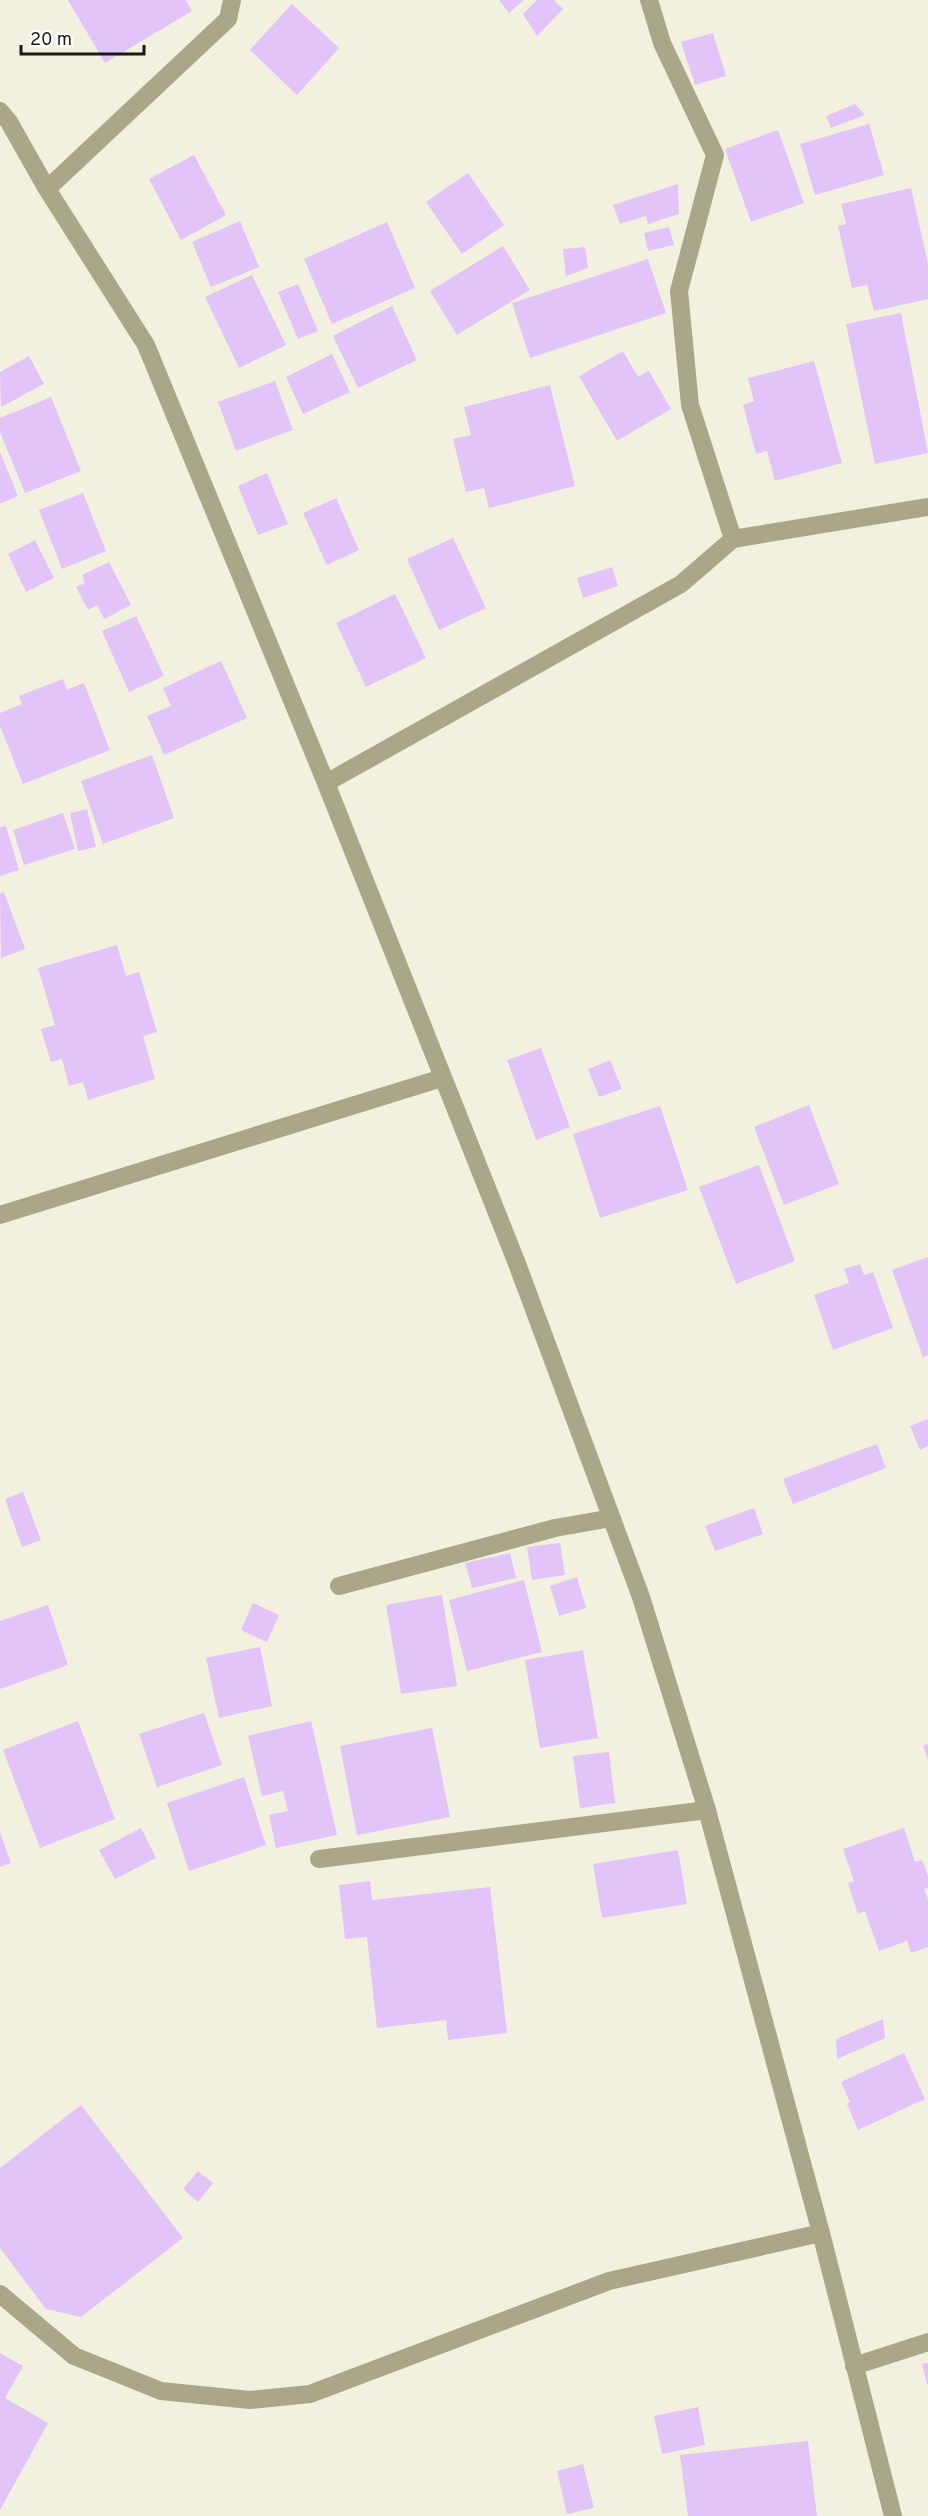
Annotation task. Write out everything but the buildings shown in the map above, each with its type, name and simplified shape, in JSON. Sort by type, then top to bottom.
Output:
[{"type":"street","points":[[47,189],[228,19],[232,0]]},
{"type":"street","points":[[649,0],[662,44],[715,155],[679,291],[690,405],[733,539]]},
{"type":"street","points":[[3,120],[146,345],[326,783],[516,1261],[612,1518],[641,1598],[707,1809],[821,2233],[893,2516]]},
{"type":"street","points":[[326,783],[681,584],[733,539],[928,507]]},
{"type":"street","points":[[0,1215],[442,1078]]},
{"type":"street","points":[[339,1586],[555,1528],[612,1518]]},
{"type":"street","points":[[319,1859],[707,1809]]},
{"type":"street","points":[[0,2294],[74,2356],[161,2391],[250,2400],[310,2394],[609,2281],[821,2233]]},
{"type":"street","points":[[854,2366],[928,2342]]}]
